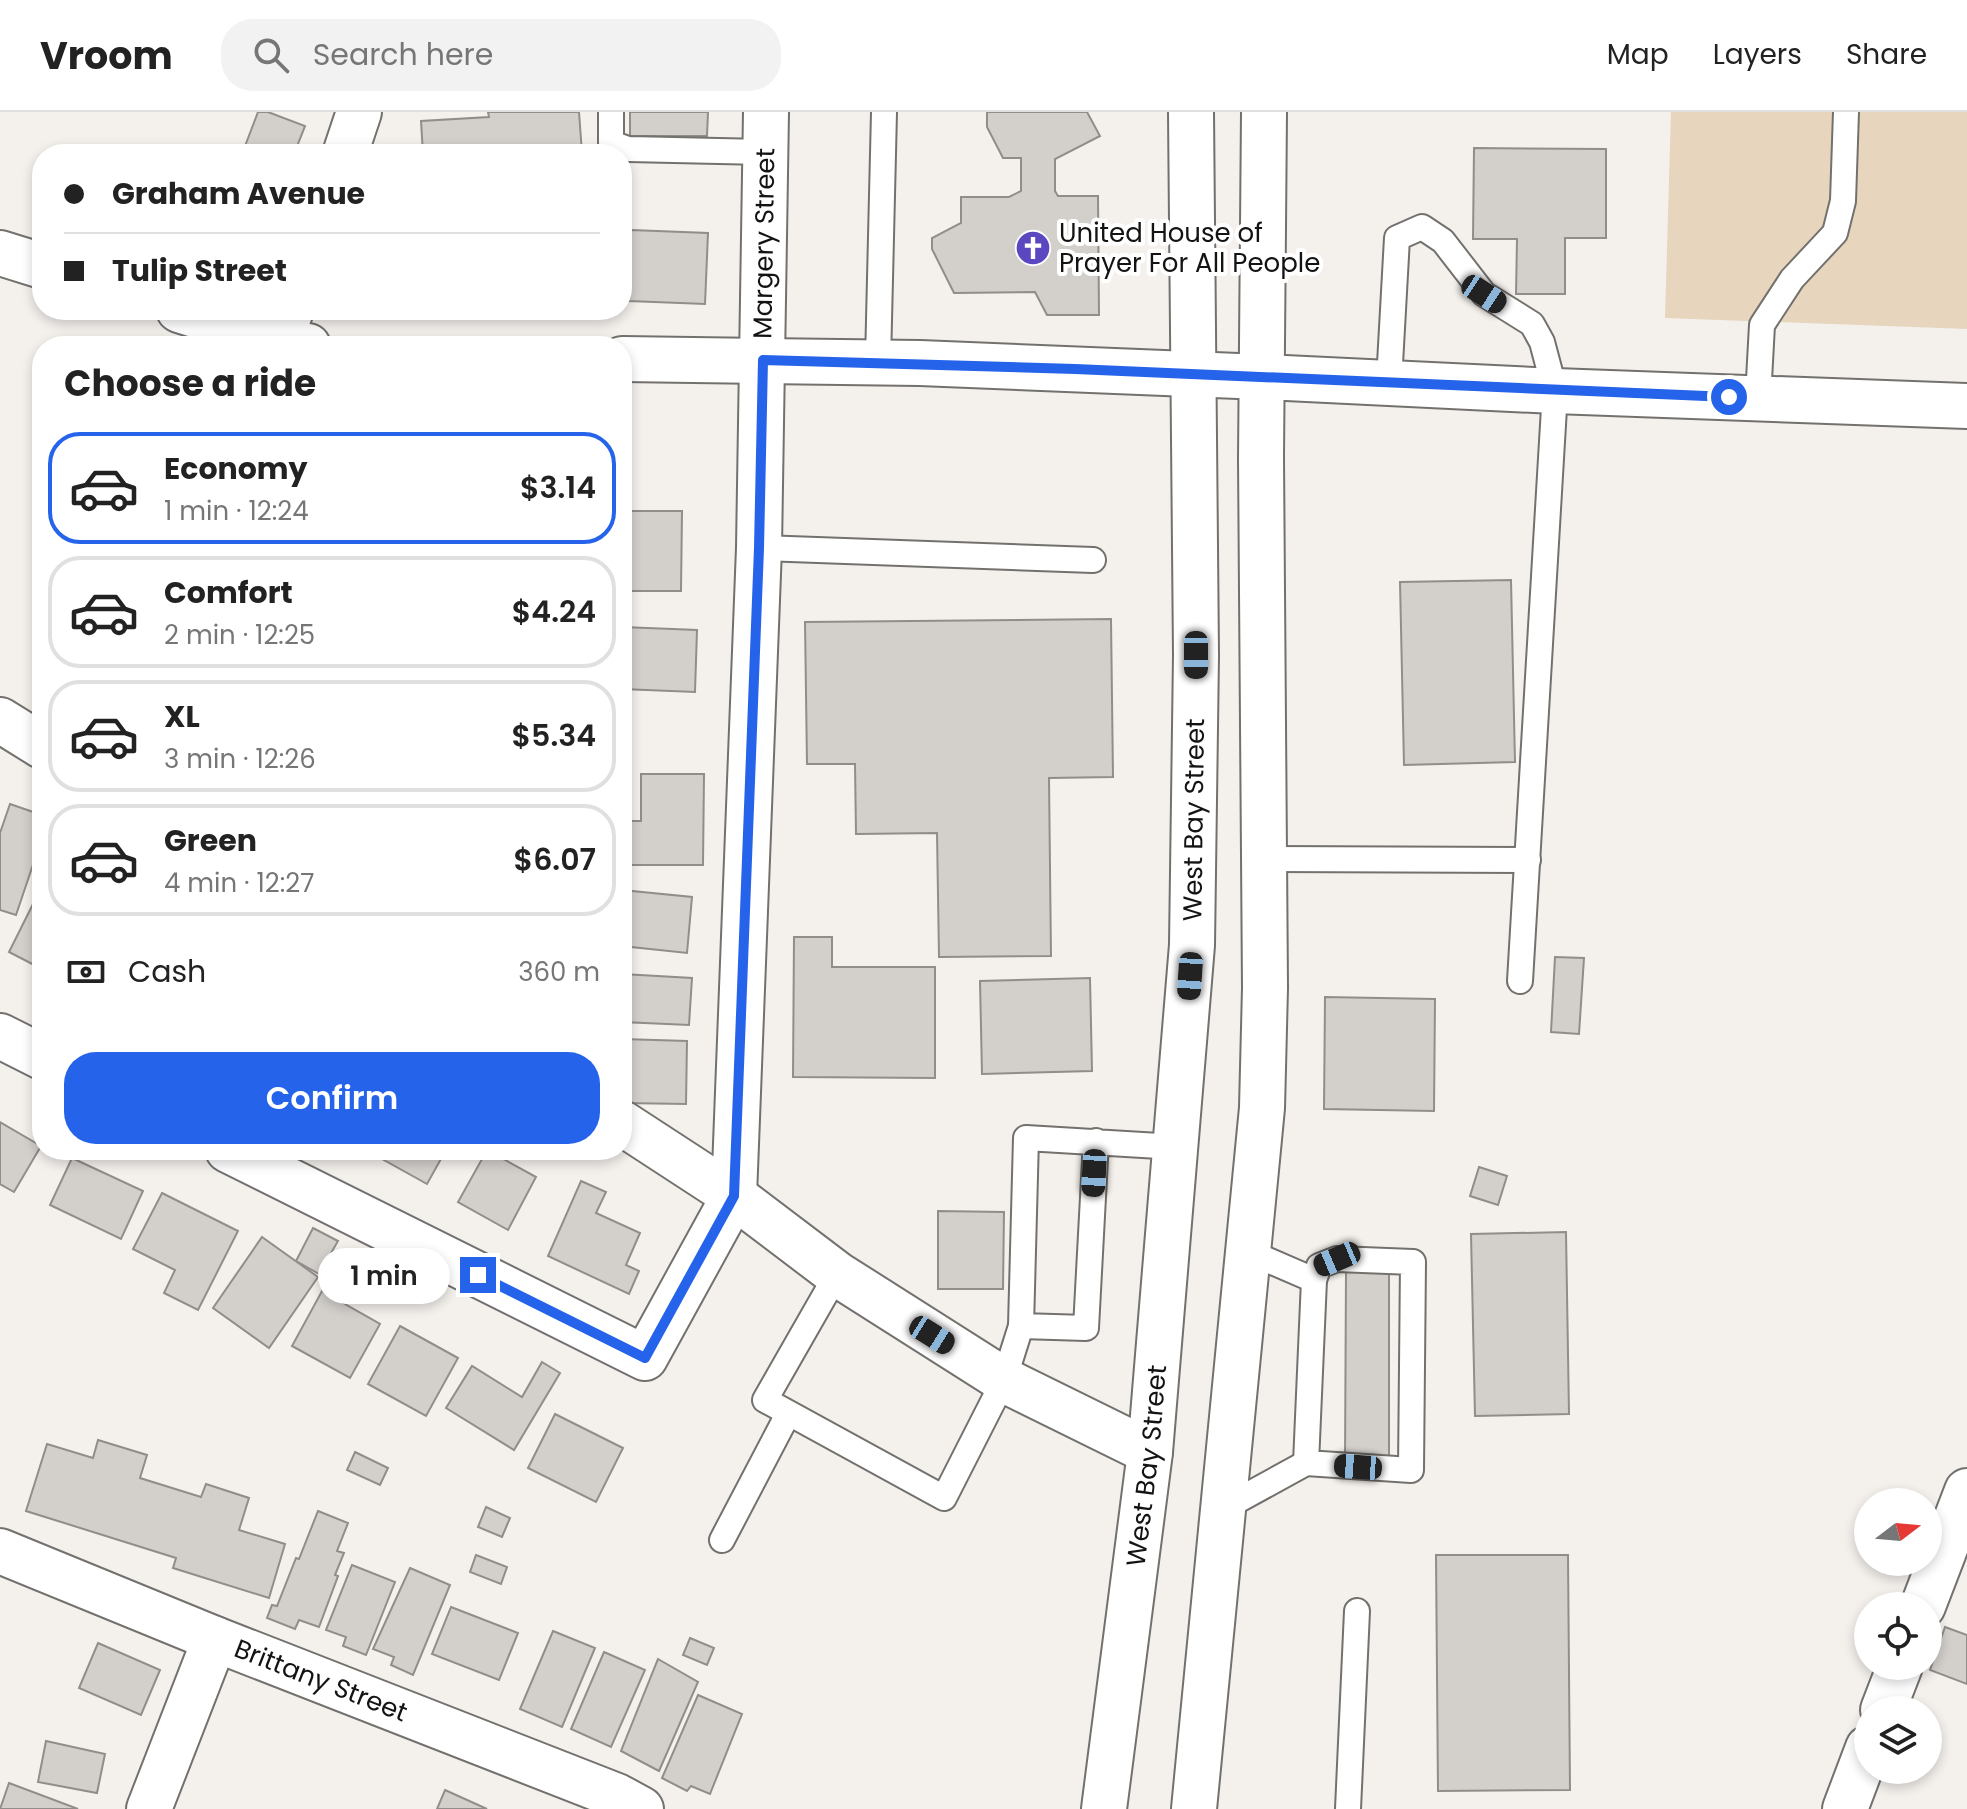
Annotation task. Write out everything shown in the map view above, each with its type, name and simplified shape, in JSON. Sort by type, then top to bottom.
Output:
[{"type":"street","points":[[348,144],[359,112]]},
{"type":"street","name":"West Bay Street","points":[[1104,1809],[1150,1452],[1192,945],[1196,655],[1191,112]]},
{"type":"street","points":[[1194,1809],[1262,1108],[1265,988],[1261,458],[1264,112]]},
{"type":"street","name":"Margery Street","points":[[248,1160],[645,1358],[734,1196],[759,548],[765,132]]},
{"type":"street","points":[[0,253],[32,263]]},
{"type":"street","points":[[222,320],[290,336]]},
{"type":"street","points":[[632,359],[878,362],[1967,406]]},
{"type":"street","points":[[0,720],[32,740]]},
{"type":"street","points":[[0,1036],[32,1052]]},
{"type":"street","points":[[632,1130],[734,1196],[837,1274],[1004,1380],[1150,1452]]},
{"type":"street","points":[[1928,1592],[1967,1491]]},
{"type":"street","name":"Brittany Street","points":[[0,1551],[623,1805]]},
{"type":"street","points":[[149,1809],[215,1639]]},
{"type":"street","points":[[1845,1809],[1854,1784]]},
{"type":"lane","points":[[611,112],[611,143],[614,144]]},
{"type":"lane","points":[[878,362],[884,112]]},
{"type":"lane","points":[[1758,398],[1762,325],[1792,279],[1835,233],[1843,201],[1846,112]]},
{"type":"lane","points":[[632,149],[765,132]]},
{"type":"lane","points":[[1389,382],[1397,238],[1422,227],[1443,241],[1484,294],[1532,324],[1542,342],[1555,391],[1520,981]]},
{"type":"lane","points":[[759,548],[1093,560]]},
{"type":"lane","points":[[1263,859],[1528,860]]},
{"type":"lane","points":[[837,1274],[765,1400],[944,1498],[1004,1380],[1021,1326],[1026,1138],[1176,1147]]},
{"type":"lane","points":[[1021,1326],[1086,1328],[1096,1141]]},
{"type":"lane","points":[[1249,1252],[1314,1280]]},
{"type":"lane","points":[[1224,1508],[1306,1463],[1411,1470],[1413,1262],[1337,1259],[1319,1266],[1314,1280],[1306,1463]]},
{"type":"lane","points":[[722,1540],[788,1414]]},
{"type":"lane","points":[[1348,1809],[1357,1611]]},
{"type":"shaded area","points":[[1671,112],[1967,112],[1967,329],[1665,318]]},
{"type":"building","points":[[258,112],[268,112],[305,126],[298,144],[246,144]]},
{"type":"building","points":[[488,112],[579,112],[581,144],[422,144],[421,121],[489,117]]},
{"type":"building","points":[[630,112],[708,112],[707,136],[630,136]]},
{"type":"building","points":[[987,112],[1087,112],[1100,136],[1055,159],[1055,191],[1058,196],[1098,196],[1099,315],[1047,315],[1035,292],[954,293],[932,249],[932,238],[961,223],[961,197],[1009,197],[1021,191],[1021,158],[1003,158],[987,127]]},
{"type":"building","points":[[1474,148],[1606,149],[1606,238],[1565,238],[1565,294],[1516,294],[1517,239],[1473,239]]},
{"type":"building","points":[[632,230],[708,233],[705,304],[632,301]]},
{"type":"building","points":[[632,511],[682,511],[681,591],[632,591]]},
{"type":"building","points":[[1511,580],[1515,762],[1404,765],[1400,582]]},
{"type":"building","points":[[1111,619],[1113,777],[1049,778],[1051,956],[939,957],[937,833],[856,834],[855,764],[807,764],[805,622]]},
{"type":"building","points":[[632,627],[697,630],[695,692],[632,689]]},
{"type":"building","points":[[641,774],[704,774],[703,865],[632,865],[632,821],[641,821]]},
{"type":"building","points":[[10,804],[32,812],[32,868],[16,915],[0,910],[0,833]]},
{"type":"building","points":[[632,891],[692,897],[687,953],[632,947]]},
{"type":"building","points":[[32,906],[32,964],[9,952]]},
{"type":"building","points":[[794,937],[832,937],[832,967],[935,967],[935,1078],[793,1077]]},
{"type":"building","points":[[1555,957],[1584,958],[1579,1034],[1551,1032]]},
{"type":"building","points":[[632,975],[692,978],[689,1025],[632,1022]]},
{"type":"building","points":[[1090,978],[1092,1071],[982,1074],[980,981]]},
{"type":"building","points":[[1325,997],[1435,999],[1434,1111],[1324,1109]]},
{"type":"building","points":[[632,1039],[687,1041],[686,1104],[632,1103]]},
{"type":"building","points":[[0,1122],[32,1141],[33,1160],[14,1192],[0,1184]]},
{"type":"building","points":[[71,1160],[143,1191],[121,1239],[50,1205]]},
{"type":"building","points":[[384,1160],[440,1160],[427,1184]]},
{"type":"building","points":[[481,1160],[505,1160],[536,1177],[508,1230],[458,1202]]},
{"type":"building","points":[[1479,1167],[1507,1176],[1498,1205],[1470,1196]]},
{"type":"building","points":[[581,1181],[606,1192],[596,1213],[640,1233],[626,1265],[639,1271],[629,1294],[548,1256]]},
{"type":"building","points":[[162,1193],[238,1231],[198,1310],[164,1293],[175,1270],[133,1249]]},
{"type":"building","points":[[938,1211],[1004,1212],[1003,1289],[938,1289]]},
{"type":"building","points":[[313,1228],[338,1241],[319,1274],[296,1261]]},
{"type":"building","points":[[1566,1232],[1569,1414],[1475,1416],[1471,1234]]},
{"type":"building","points":[[262,1237],[318,1277],[269,1348],[213,1308]]},
{"type":"building","points":[[1346,1272],[1389,1272],[1389,1463],[1345,1463]]},
{"type":"building","points":[[322,1291],[380,1324],[350,1378],[292,1346]]},
{"type":"building","points":[[400,1326],[458,1358],[426,1416],[368,1384]]},
{"type":"building","points":[[542,1362],[560,1373],[514,1450],[446,1408],[472,1366],[522,1397]]},
{"type":"building","points":[[555,1414],[623,1448],[596,1502],[528,1468]]},
{"type":"building","points":[[98,1440],[147,1455],[140,1478],[201,1497],[206,1484],[249,1498],[239,1530],[285,1544],[269,1598],[173,1568],[176,1558],[26,1511],[47,1444],[93,1458]]},
{"type":"building","points":[[355,1452],[388,1468],[380,1485],[347,1470]]},
{"type":"building","points":[[486,1507],[510,1518],[502,1537],[478,1527]]},
{"type":"building","points":[[318,1511],[348,1523],[337,1551],[344,1553],[319,1627],[299,1620],[295,1629],[267,1618],[272,1605],[277,1606]]},
{"type":"building","points":[[476,1555],[507,1567],[501,1584],[470,1572]]},
{"type":"building","points":[[1436,1555],[1568,1555],[1570,1790],[1438,1791]]},
{"type":"building","points":[[352,1565],[395,1582],[366,1655],[343,1646],[346,1637],[326,1630]]},
{"type":"building","points":[[410,1568],[450,1585],[413,1675],[391,1665],[394,1657],[373,1649]]},
{"type":"building","points":[[451,1607],[518,1633],[499,1680],[432,1654]]},
{"type":"building","points":[[1945,1627],[1967,1635],[1967,1684],[1942,1675],[1942,1636]]},
{"type":"building","points":[[553,1631],[595,1648],[562,1727],[520,1709]]},
{"type":"building","points":[[690,1638],[714,1648],[707,1665],[683,1655]]},
{"type":"building","points":[[98,1643],[160,1670],[141,1715],[79,1688]]},
{"type":"building","points":[[604,1652],[645,1670],[611,1747],[571,1729]]},
{"type":"building","points":[[658,1659],[698,1682],[659,1771],[621,1751]]},
{"type":"building","points":[[698,1695],[742,1714],[710,1794],[691,1786],[687,1791],[662,1778]]},
{"type":"building","points":[[46,1741],[105,1754],[97,1793],[38,1782]]},
{"type":"building","points":[[9,1783],[78,1809],[0,1809]]},
{"type":"building","points":[[445,1790],[487,1809],[437,1809]]},
{"type":"place","name":"United House of Prayer For All People","points":[[1033,248]]},
{"type":"route","points":[[478,1275],[645,1358],[734,1196],[759,548],[763,360],[920,363],[1729,397]]}]
